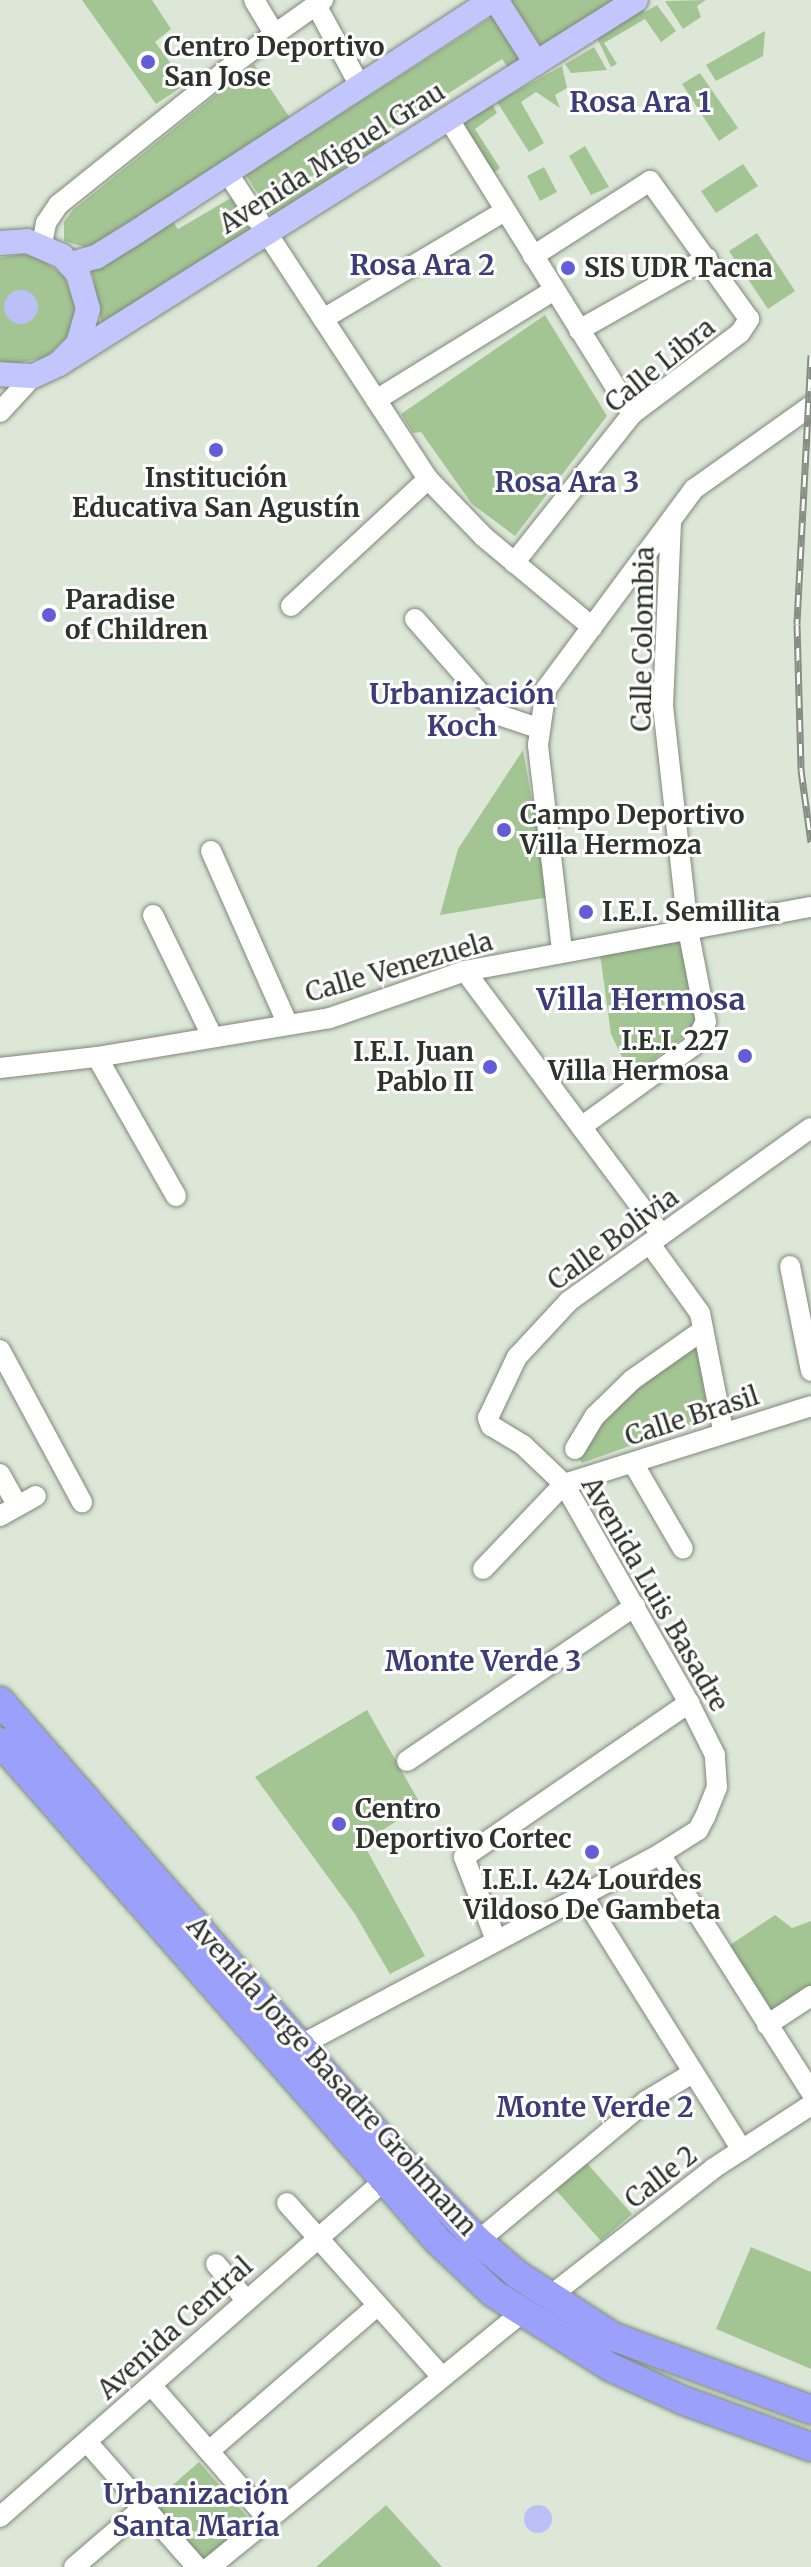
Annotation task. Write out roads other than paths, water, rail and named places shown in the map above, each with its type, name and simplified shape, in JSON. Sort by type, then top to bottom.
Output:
[{"type":"highway","name":"Avenida Jorge Basadre Grohmann","points":[[0,1701],[6,1734],[160,1902],[290,2051],[478,2241],[549,2297],[642,2350],[811,2410]]},
{"type":"highway","name":"Avenida Jorge Basadre Grohmann","points":[[290,2051],[386,2179],[456,2258],[521,2313],[633,2378],[811,2447]]},
{"type":"highway","points":[[642,2350],[740,2403]]},
{"type":"highway","points":[[633,2378],[740,2403],[811,2429]]},
{"type":"main road","points":[[494,0],[536,63]]},
{"type":"main road","name":"Avenida Miguel Grau","points":[[71,264],[96,257],[494,0]]},
{"type":"main road","name":"Avenida Miguel Grau","points":[[33,376],[59,364],[636,0]]},
{"type":"main road","points":[[0,243],[42,244],[71,264],[83,285],[87,321],[78,344],[59,364]]},
{"type":"main road","points":[[0,374],[33,376]]},
{"type":"street","points":[[254,0],[274,33]]},
{"type":"street","points":[[42,244],[46,223],[58,205],[274,33],[320,2],[360,86]]},
{"type":"street","points":[[448,118],[632,414]]},
{"type":"street","points":[[227,172],[428,479],[514,563],[592,627]]},
{"type":"street","points":[[533,256],[650,181],[707,258],[579,330]]},
{"type":"street","points":[[323,319],[505,211]]},
{"type":"street","name":"Calle Libra","points":[[514,563],[632,414],[740,333],[749,319],[707,258]]},
{"type":"street","points":[[376,400],[554,290]]},
{"type":"street","points":[[0,412],[33,376]]},
{"type":"street","points":[[562,950],[538,728],[546,689],[708,475],[811,406]]},
{"type":"street","points":[[291,606],[428,479]]},
{"type":"street","name":"Calle Colombia","points":[[581,1127],[701,1034],[705,1009],[688,929],[663,706],[671,520]]},
{"type":"street","points":[[415,619],[499,715],[538,728]]},
{"type":"street","points":[[211,851],[288,1025]]},
{"type":"street","name":"Calle Venezuela","points":[[0,1068],[97,1057],[330,1018],[465,971],[562,950],[811,907]]},
{"type":"street","points":[[153,915],[212,1036]]},
{"type":"street","points":[[465,971],[581,1127],[685,1288],[703,1330],[723,1430]]},
{"type":"street","points":[[97,1057],[176,1196]]},
{"type":"street","name":"Calle Bolivia","points":[[491,1426],[488,1418],[501,1387],[543,1324],[811,1128]]},
{"type":"street","points":[[790,1266],[811,1371]]},
{"type":"street","points":[[575,1449],[595,1416],[632,1380],[703,1330]]},
{"type":"street","points":[[0,1350],[82,1502]]},
{"type":"street","name":"Calle Brasil","points":[[483,1569],[564,1484],[723,1430],[811,1406]]},
{"type":"street","name":"Avenida Luis Basadre","points":[[491,1426],[523,1445],[564,1484],[635,1606],[715,1755],[717,1787],[698,1830],[660,1854]]},
{"type":"street","points":[[633,1463],[683,1549]]},
{"type":"street","points":[[0,1474],[8,1510],[36,1496]]},
{"type":"street","points":[[407,1761],[635,1606]]},
{"type":"street","points":[[496,1940],[464,1857],[689,1703]]},
{"type":"street","points":[[290,2051],[660,1854],[811,2092]]},
{"type":"street","points":[[582,1894],[691,2074],[742,2150]]},
{"type":"street","points":[[767,2025],[811,1996]]},
{"type":"street","points":[[478,2241],[646,2101],[691,2074]]},
{"type":"street","name":"Calle 2","points":[[549,2297],[742,2150],[811,2105]]},
{"type":"street","name":"Avenida Central","points":[[4,2505],[87,2442],[386,2179]]},
{"type":"street","points":[[287,2203],[442,2377]]},
{"type":"street","points":[[216,2264],[246,2300]]},
{"type":"street","points":[[209,2451],[378,2305]]},
{"type":"street","points":[[210,2567],[521,2313]]},
{"type":"street","points":[[151,2385],[267,2518]]},
{"type":"street","points":[[87,2442],[197,2567]]},
{"type":"street","points":[[74,2567],[144,2507]]},
{"type":"water","points":[[21,290],[33,295],[38,307],[33,319],[21,324],[9,319],[4,307],[9,295]]},
{"type":"water","points":[[538,2505],[548,2509],[552,2519],[548,2529],[538,2533],[528,2529],[524,2519],[528,2509]]},
{"type":"railway","points":[[811,355],[797,624],[801,770],[811,842]]},
{"type":"place","name":"Centro Deportivo San Jose","points":[[148,62]]},
{"type":"place","name":"SIS UDR Tacna","points":[[568,268]]},
{"type":"place","name":"Institución Educativa San Agustín","points":[[216,450]]},
{"type":"place","name":"Paradise of Children","points":[[49,615]]},
{"type":"place","name":"Campo Deportivo Villa Hermoza","points":[[504,830]]},
{"type":"place","name":"I.E.I. Semillita","points":[[586,912]]},
{"type":"place","name":"I.E.I. 227 Villa Hermosa","points":[[745,1056]]},
{"type":"place","name":"I.E.I. Juan Pablo II","points":[[490,1067]]},
{"type":"place","name":"Centro Deportivo Cortec","points":[[339,1824]]},
{"type":"place","name":"I.E.I. 424 Lourdes Vildoso De Gambeta","points":[[592,1852]]},
{"type":"district","name":"Rosa Ara 1","points":[[640,102]]},
{"type":"district","name":"Rosa Ara 2","points":[[422,265]]},
{"type":"district","name":"Rosa Ara 3","points":[[567,482]]},
{"type":"district","name":"Urbanización Koch","points":[[462,710]]},
{"type":"district","name":"Villa Hermosa","points":[[641,999]]},
{"type":"district","name":"Monte Verde 3","points":[[483,1661]]},
{"type":"district","name":"Monte Verde 2","points":[[595,2107]]},
{"type":"district","name":"Urbanización Santa María","points":[[196,2510]]}]
